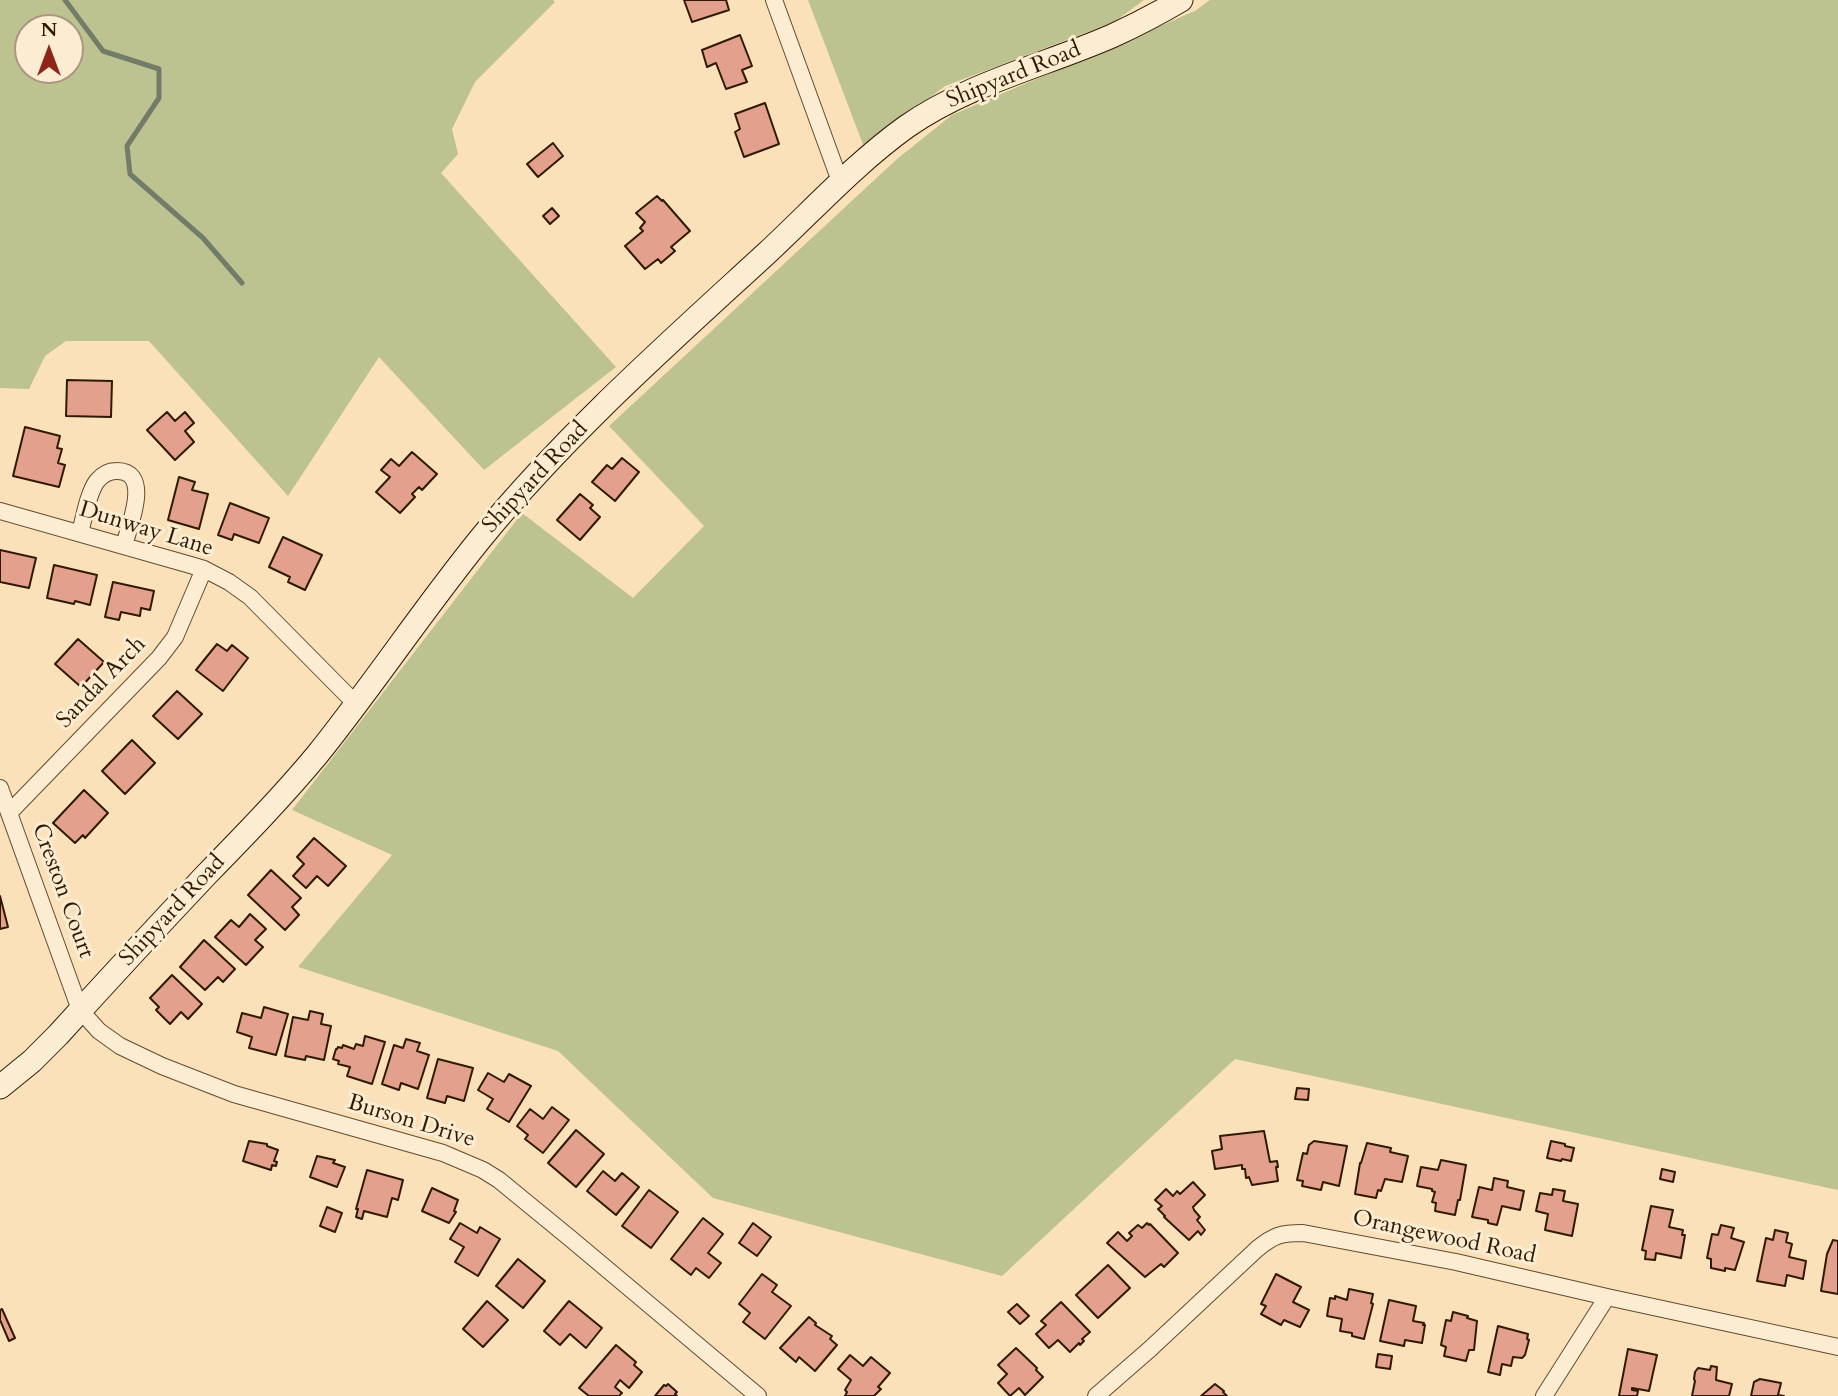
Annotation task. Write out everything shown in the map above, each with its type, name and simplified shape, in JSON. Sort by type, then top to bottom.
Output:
[{"type":"street","points":[[774,0],[841,184]]},
{"type":"street","name":"Shipyard Road","points":[[0,1087],[32,1060],[274,805],[316,756],[482,536],[573,435],[864,162],[905,128],[942,105],[980,86],[1111,37],[1181,0]]},
{"type":"street","points":[[80,533],[92,491],[98,480],[106,473],[123,471],[131,476],[137,493],[124,545]]},
{"type":"street","name":"Dunway Lane","points":[[0,511],[204,569],[229,582],[250,597],[356,704]]},
{"type":"street","name":"Sandal Arch","points":[[9,813],[159,658],[175,637],[204,569]]},
{"type":"street","name":"Creston Court","points":[[0,788],[80,1010]]},
{"type":"street","name":"Burson Drive","points":[[80,1010],[99,1031],[120,1046],[162,1066],[234,1094],[443,1153],[483,1170],[571,1239],[758,1396]]},
{"type":"street","name":"Orangewood Road","points":[[1096,1396],[1257,1249],[1272,1237],[1283,1233],[1303,1233],[1456,1262],[1838,1346]]},
{"type":"street","points":[[1544,1396],[1607,1297]]},
{"type":"green space","points":[[0,0],[555,2],[475,82],[452,129],[458,154],[441,173],[616,367],[484,470],[379,357],[288,496],[149,341],[66,341],[45,356],[29,389],[0,388]]},
{"type":"green space","points":[[808,0],[1144,0],[1114,22],[945,86],[864,147]]},
{"type":"green space","points":[[1210,0],[1838,0],[1838,1190],[1235,1059],[1002,1276],[713,1198],[558,1051],[298,967],[392,855],[292,810],[522,513],[633,598],[704,526],[609,426],[897,159],[952,115],[1195,11]]},
{"type":"building","points":[[684,0],[726,0],[729,10],[692,22]]},
{"type":"building","points":[[740,35],[752,66],[742,70],[747,82],[726,89],[716,63],[707,67],[702,50]]},
{"type":"building","points":[[765,103],[779,144],[744,157],[735,132],[740,129],[735,114]]},
{"type":"building","points":[[553,143],[563,156],[538,177],[527,164]]},
{"type":"building","points":[[657,196],[690,231],[671,247],[675,251],[661,263],[658,259],[645,269],[625,246],[643,231],[640,228],[645,222],[636,213]]},
{"type":"building","points":[[552,208],[559,216],[550,224],[543,216]]},
{"type":"building","points":[[67,380],[112,381],[111,417],[66,416]]},
{"type":"building","points":[[167,412],[175,421],[185,412],[194,423],[185,431],[194,442],[175,460],[147,430]]},
{"type":"building","points":[[25,427],[60,436],[57,448],[62,449],[58,463],[65,465],[59,487],[13,476]]},
{"type":"building","points":[[412,452],[437,474],[422,490],[419,487],[412,494],[415,497],[400,513],[376,492],[390,477],[381,470],[391,459],[399,466]]},
{"type":"building","points":[[622,458],[639,472],[615,501],[592,482],[607,465],[612,469]]},
{"type":"building","points":[[179,477],[195,482],[192,490],[208,494],[199,529],[168,520]]},
{"type":"building","points":[[580,494],[593,505],[590,508],[600,517],[580,540],[557,520]]},
{"type":"building","points":[[230,503],[269,518],[259,543],[234,534],[232,540],[218,535]]},
{"type":"building","points":[[283,537],[322,555],[305,590],[288,582],[290,577],[269,567]]},
{"type":"building","points":[[0,550],[36,558],[29,588],[0,582]]},
{"type":"building","points":[[54,565],[97,575],[90,605],[47,598]]},
{"type":"building","points":[[113,582],[154,591],[150,610],[141,608],[140,616],[121,612],[119,620],[105,617]]},
{"type":"building","points":[[78,639],[104,662],[81,687],[55,664]]},
{"type":"building","points":[[217,644],[227,651],[232,645],[248,658],[223,691],[196,670]]},
{"type":"building","points":[[177,691],[202,714],[178,739],[153,716]]},
{"type":"building","points":[[132,740],[155,763],[125,794],[102,771]]},
{"type":"building","points":[[84,790],[108,813],[85,838],[83,835],[75,843],[53,823]]},
{"type":"building","points":[[314,838],[346,866],[328,886],[317,876],[306,888],[293,876],[304,864],[297,857]]},
{"type":"building","points":[[271,870],[301,898],[292,907],[299,915],[285,930],[248,895]]},
{"type":"building","points":[[0,896],[8,927],[0,929]]},
{"type":"building","points":[[250,914],[266,929],[255,940],[263,947],[246,965],[215,937],[231,920],[239,927]]},
{"type":"building","points":[[204,940],[235,969],[223,982],[218,977],[205,990],[180,967]]},
{"type":"building","points":[[172,975],[202,1004],[188,1019],[181,1012],[170,1024],[156,1010],[159,1007],[150,998]]},
{"type":"building","points":[[264,1007],[288,1014],[276,1055],[249,1048],[252,1037],[237,1032],[242,1013],[261,1018]]},
{"type":"building","points":[[310,1011],[323,1014],[321,1024],[331,1026],[324,1060],[306,1056],[305,1060],[285,1056],[293,1017],[308,1020]]},
{"type":"building","points":[[365,1036],[385,1042],[372,1084],[347,1076],[350,1067],[338,1064],[339,1061],[333,1059],[338,1047],[342,1048],[343,1045],[354,1049],[356,1044],[363,1046]]},
{"type":"building","points":[[406,1039],[420,1043],[417,1051],[429,1055],[418,1089],[401,1083],[399,1090],[382,1084],[394,1045],[403,1048]]},
{"type":"building","points":[[438,1059],[473,1068],[464,1101],[447,1096],[445,1103],[427,1098]]},
{"type":"building","points":[[488,1073],[504,1082],[509,1074],[531,1086],[509,1122],[487,1109],[493,1099],[478,1090]]},
{"type":"building","points":[[1297,1088],[1309,1089],[1308,1100],[1295,1099]]},
{"type":"building","points":[[552,1107],[569,1120],[543,1153],[525,1139],[528,1135],[517,1126],[530,1109],[543,1119]]},
{"type":"building","points":[[576,1130],[604,1154],[576,1187],[548,1163]]},
{"type":"building","points":[[1264,1131],[1270,1162],[1277,1161],[1278,1181],[1252,1185],[1249,1177],[1246,1178],[1242,1165],[1215,1169],[1212,1151],[1222,1149],[1220,1136]]},
{"type":"building","points":[[249,1141],[267,1144],[278,1150],[274,1161],[277,1162],[276,1166],[272,1165],[271,1170],[243,1161]]},
{"type":"building","points":[[1314,1141],[1347,1146],[1339,1186],[1323,1182],[1321,1190],[1302,1186],[1303,1181],[1297,1180],[1303,1153],[1307,1154],[1309,1145]]},
{"type":"building","points":[[1551,1141],[1574,1148],[1571,1161],[1547,1158]]},
{"type":"building","points":[[1367,1143],[1391,1148],[1390,1152],[1408,1156],[1402,1182],[1385,1179],[1376,1198],[1355,1194],[1360,1163]]},
{"type":"building","points":[[317,1156],[335,1160],[333,1163],[345,1167],[337,1187],[310,1177]]},
{"type":"building","points":[[1441,1160],[1466,1165],[1455,1215],[1435,1211],[1436,1203],[1432,1202],[1435,1192],[1417,1186],[1421,1167],[1438,1170]]},
{"type":"building","points":[[1662,1169],[1675,1172],[1673,1182],[1660,1179]]},
{"type":"building","points":[[367,1170],[403,1180],[398,1200],[392,1198],[387,1217],[364,1211],[362,1219],[356,1217]]},
{"type":"building","points":[[603,1171],[615,1181],[622,1173],[639,1187],[616,1215],[587,1191]]},
{"type":"building","points":[[1494,1178],[1508,1181],[1507,1187],[1524,1191],[1520,1210],[1502,1206],[1497,1225],[1472,1217],[1479,1187],[1492,1190]]},
{"type":"building","points":[[1193,1182],[1205,1195],[1193,1207],[1200,1217],[1197,1220],[1205,1230],[1201,1235],[1198,1231],[1189,1240],[1164,1217],[1158,1209],[1162,1206],[1155,1200],[1166,1189],[1173,1196],[1177,1191],[1180,1194]]},
{"type":"building","points":[[432,1188],[458,1200],[454,1211],[456,1212],[449,1223],[422,1211]]},
{"type":"building","points":[[1553,1189],[1565,1191],[1563,1201],[1578,1204],[1572,1236],[1545,1230],[1548,1214],[1536,1211],[1540,1193],[1552,1195]]},
{"type":"building","points":[[649,1190],[678,1212],[651,1248],[622,1226]]},
{"type":"building","points":[[1651,1206],[1673,1210],[1669,1227],[1683,1230],[1682,1235],[1685,1235],[1681,1258],[1656,1253],[1655,1260],[1645,1259],[1646,1251],[1642,1250]]},
{"type":"building","points":[[327,1207],[342,1213],[335,1232],[320,1226]]},
{"type":"building","points":[[703,1218],[723,1234],[708,1253],[721,1263],[709,1278],[696,1268],[691,1275],[671,1259]]},
{"type":"building","points":[[460,1223],[477,1233],[480,1227],[500,1239],[478,1276],[455,1262],[464,1247],[450,1239]]},
{"type":"building","points":[[753,1223],[771,1237],[757,1256],[739,1243]]},
{"type":"building","points":[[1147,1223],[1178,1253],[1164,1267],[1161,1264],[1145,1277],[1107,1243],[1118,1232],[1127,1241],[1132,1236],[1129,1233],[1138,1225],[1142,1228]]},
{"type":"building","points":[[1721,1225],[1734,1228],[1731,1238],[1744,1242],[1735,1270],[1711,1268],[1711,1259],[1707,1258],[1712,1234],[1718,1235]]},
{"type":"building","points":[[1775,1230],[1788,1233],[1786,1242],[1792,1244],[1789,1257],[1806,1261],[1803,1279],[1787,1275],[1785,1286],[1757,1281],[1766,1238],[1773,1240]]},
{"type":"building","points":[[1833,1240],[1838,1241],[1838,1294],[1821,1291],[1827,1254]]},
{"type":"building","points":[[518,1259],[545,1281],[523,1308],[496,1286]]},
{"type":"building","points":[[1108,1265],[1130,1288],[1098,1318],[1076,1295]]},
{"type":"building","points":[[762,1274],[777,1285],[772,1292],[791,1306],[765,1339],[743,1322],[750,1313],[739,1304]]},
{"type":"building","points":[[1276,1274],[1301,1287],[1293,1302],[1309,1310],[1300,1327],[1284,1320],[1281,1325],[1261,1314],[1266,1306],[1261,1304]]},
{"type":"building","points":[[1349,1289],[1373,1294],[1364,1339],[1340,1331],[1342,1319],[1327,1316],[1330,1298],[1335,1299],[1335,1296],[1347,1300]]},
{"type":"building","points":[[1389,1300],[1416,1306],[1413,1321],[1425,1325],[1422,1343],[1405,1340],[1404,1346],[1380,1341]]},
{"type":"building","points":[[487,1301],[508,1320],[483,1347],[463,1329]]},
{"type":"building","points":[[569,1301],[602,1328],[586,1348],[570,1334],[560,1345],[544,1331]]},
{"type":"building","points":[[1061,1302],[1090,1332],[1080,1345],[1079,1343],[1070,1352],[1058,1340],[1049,1348],[1036,1334],[1046,1325],[1041,1321]]},
{"type":"building","points":[[1017,1304],[1029,1316],[1020,1324],[1008,1312]]},
{"type":"building","points":[[2,1309],[15,1338],[9,1341],[0,1320]]},
{"type":"building","points":[[1453,1312],[1477,1321],[1474,1350],[1469,1350],[1466,1361],[1444,1356],[1446,1347],[1441,1345],[1446,1320],[1451,1321]]},
{"type":"building","points":[[809,1317],[815,1325],[832,1336],[830,1339],[837,1345],[815,1371],[799,1357],[796,1362],[780,1348]]},
{"type":"building","points":[[1498,1326],[1528,1334],[1529,1340],[1525,1355],[1522,1358],[1513,1357],[1511,1366],[1502,1364],[1500,1375],[1488,1372]]},
{"type":"building","points":[[616,1345],[636,1362],[634,1365],[642,1372],[629,1388],[620,1380],[615,1387],[622,1393],[619,1396],[589,1396],[579,1388]]},
{"type":"building","points":[[1016,1348],[1043,1377],[1025,1395],[1019,1388],[1010,1396],[998,1383],[1007,1374],[998,1365]]},
{"type":"building","points":[[1628,1349],[1657,1355],[1649,1391],[1632,1388],[1638,1391],[1637,1396],[1619,1396]]},
{"type":"building","points":[[1378,1354],[1392,1356],[1390,1369],[1376,1367]]},
{"type":"building","points":[[850,1355],[863,1366],[871,1357],[890,1373],[874,1396],[845,1396],[845,1390],[851,1380],[838,1369]]},
{"type":"building","points":[[1711,1366],[1717,1367],[1716,1380],[1732,1384],[1729,1396],[1692,1396],[1695,1372],[1698,1368],[1710,1370]]},
{"type":"building","points":[[1760,1379],[1781,1383],[1778,1395],[1784,1396],[1751,1396],[1754,1382]]},
{"type":"building","points":[[668,1384],[677,1392],[677,1396],[655,1396],[664,1385]]},
{"type":"building","points":[[1215,1384],[1227,1396],[1201,1396]]},
{"type":"waterway","points":[[65,0],[103,51],[159,69],[159,98],[127,146],[130,174],[203,238],[242,283]]}]
